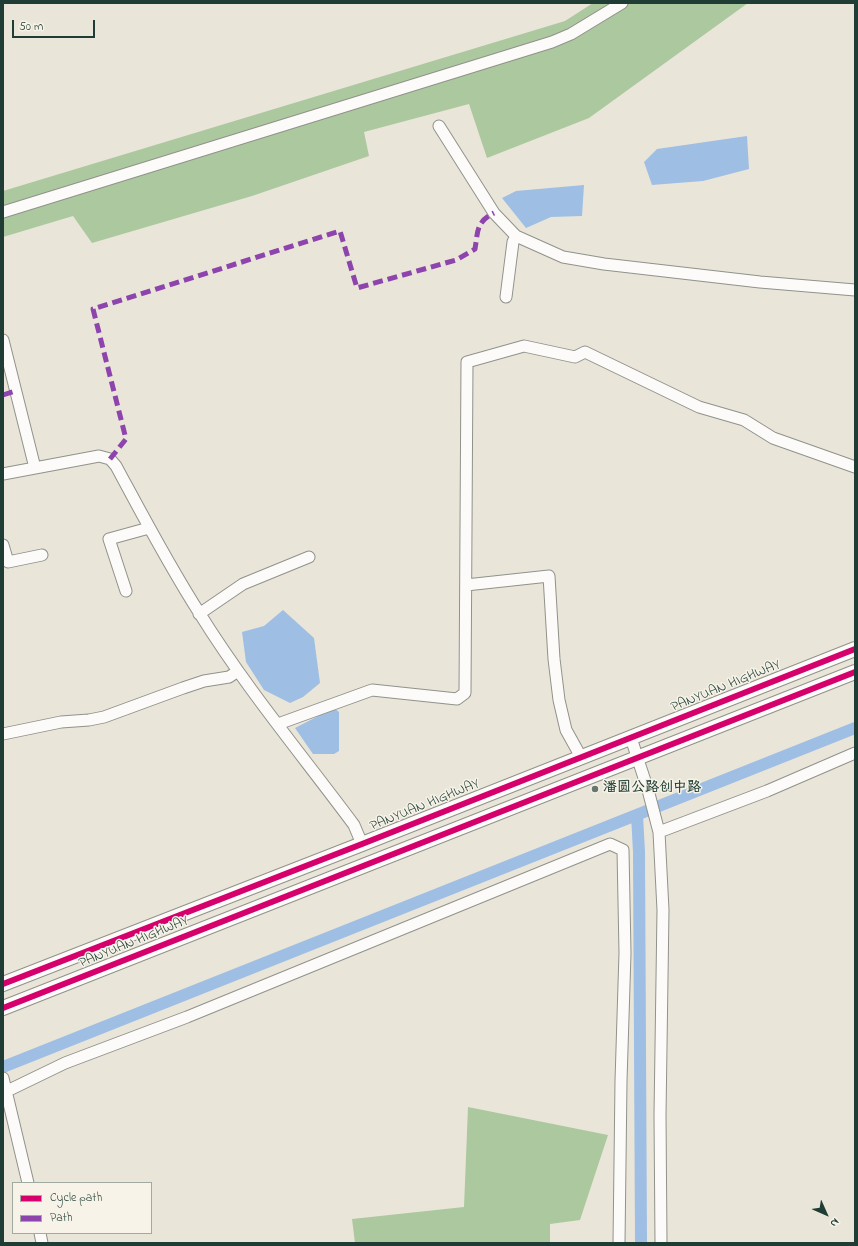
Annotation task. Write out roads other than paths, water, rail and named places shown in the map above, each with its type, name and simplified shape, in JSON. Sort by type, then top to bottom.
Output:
[{"type":"main road","name":"PANYUAN HIGHWAY","points":[[3,984],[581,758],[855,648]]},
{"type":"main road","name":"PANYUAN HIGHWAY","points":[[3,1008],[855,672]]},
{"type":"street","points":[[3,212],[552,42],[577,30],[622,3]]},
{"type":"street","points":[[439,126],[494,213],[516,236],[563,258],[760,282],[855,290]]},
{"type":"street","points":[[506,297],[513,242],[516,236]]},
{"type":"street","points":[[3,340],[34,468]]},
{"type":"street","points":[[278,724],[372,690],[457,699],[465,693],[467,362],[524,346],[575,357],[585,352],[699,407],[744,420],[773,438],[855,467]]},
{"type":"street","points":[[3,474],[99,456],[110,459],[116,466],[149,528],[200,614],[238,671],[354,825],[362,844]]},
{"type":"street","points":[[126,590],[108,539],[149,528]]},
{"type":"street","points":[[3,545],[8,562],[42,555]]},
{"type":"street","points":[[200,614],[243,584],[309,557]]},
{"type":"street","points":[[466,585],[549,576],[554,659],[559,700],[566,730],[581,758]]},
{"type":"street","points":[[3,734],[61,722],[104,717],[204,681],[229,677],[238,671]]},
{"type":"street","points":[[630,738],[638,758],[659,832],[663,910],[660,1115],[661,1243]]},
{"type":"street","points":[[659,832],[767,791],[855,753]]},
{"type":"street","points":[[28,1182],[4,1087],[216,1005],[610,844],[623,850],[625,953],[621,1082],[619,1243]]},
{"type":"water","points":[[747,136],[749,169],[703,181],[652,185],[644,162],[657,149]]},
{"type":"water","points":[[584,185],[582,216],[551,217],[526,228],[502,198],[516,191]]},
{"type":"water","points":[[283,610],[314,638],[320,683],[303,697],[290,703],[264,690],[246,662],[242,632],[264,626]]},
{"type":"water","points":[[334,708],[339,712],[339,751],[334,754],[313,754],[295,728]]},
{"type":"waterway","points":[[3,1067],[855,728]]},
{"type":"waterway","points":[[637,815],[639,852],[641,1243]]},
{"type":"place","name":"潘圆公路创中路","points":[[595,789]]}]
